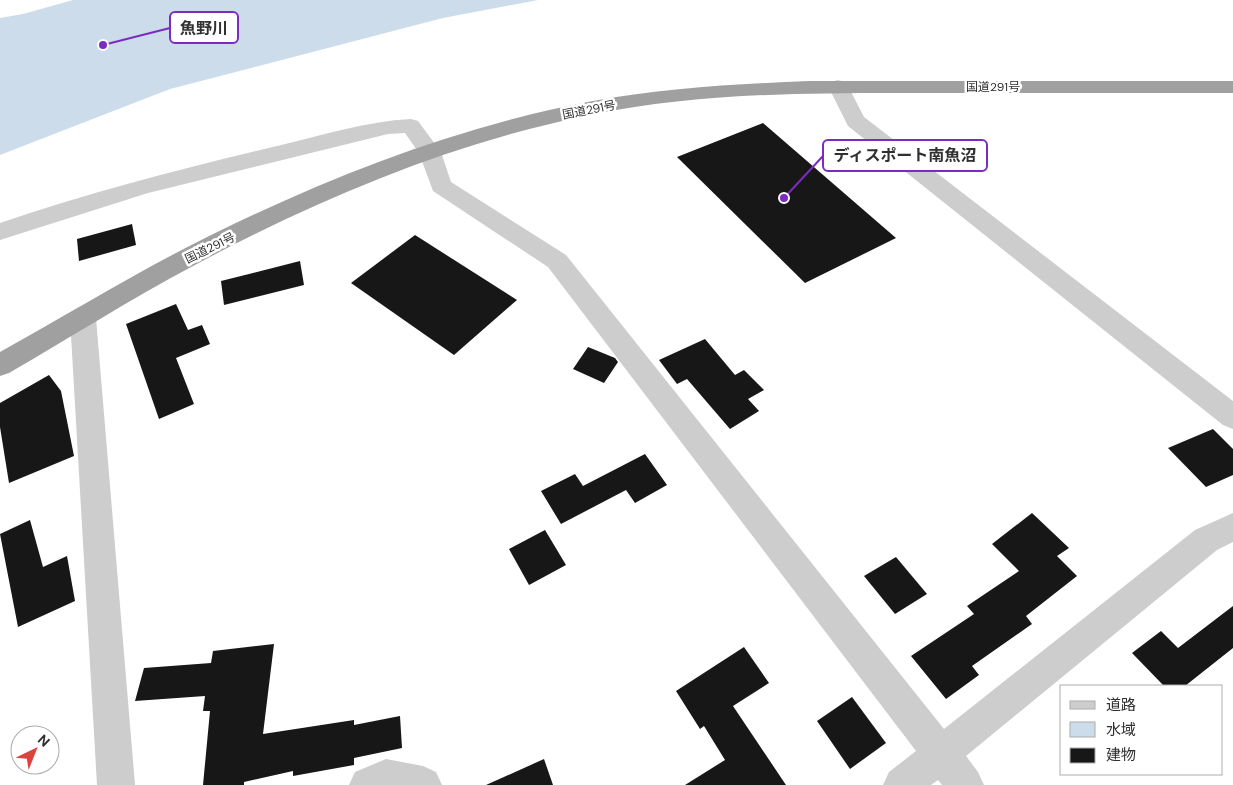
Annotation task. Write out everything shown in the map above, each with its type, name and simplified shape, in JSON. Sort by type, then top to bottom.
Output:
[{"type":"highway","name":"国道291号","points":[[0,365],[195,255],[319,196],[430,152],[512,128],[592,108],[720,91],[838,86],[1233,87]]},
{"type":"street","points":[[838,86],[856,122],[1233,417]]},
{"type":"street","points":[[0,232],[108,197],[388,127],[411,126],[430,152],[442,186],[557,261],[965,785]]},
{"type":"street","points":[[83,318],[116,785]]},
{"type":"street","points":[[902,785],[1206,540],[1233,527]]},
{"type":"street","points":[[368,785],[386,777],[423,785]]},
{"type":"water","points":[[73,0],[538,0],[443,18],[170,89],[0,155],[0,18],[23,14]]},
{"type":"building","points":[[763,123],[896,238],[805,283],[677,157]]},
{"type":"building","points":[[132,224],[136,245],[79,261],[77,239]]},
{"type":"building","points":[[415,235],[517,300],[454,355],[351,283]]},
{"type":"building","points":[[300,261],[304,285],[224,305],[221,281]]},
{"type":"building","points":[[176,304],[188,330],[202,325],[210,344],[176,358],[194,404],[159,419],[126,324]]},
{"type":"building","points":[[705,339],[735,375],[744,370],[764,390],[748,399],[759,411],[730,429],[687,379],[677,384],[659,360]]},
{"type":"building","points":[[588,347],[615,358],[618,362],[604,383],[573,369]]},
{"type":"building","points":[[49,375],[61,391],[74,456],[9,483],[0,427],[0,403]]},
{"type":"building","points":[[1213,429],[1233,449],[1233,475],[1206,487],[1168,448]]},
{"type":"building","points":[[645,454],[667,485],[635,503],[626,490],[561,524],[541,491],[575,474],[583,486]]},
{"type":"building","points":[[1032,513],[1069,548],[1057,556],[1077,576],[1026,616],[1032,624],[972,666],[979,675],[946,699],[911,656],[974,614],[967,606],[1019,571],[992,544]]},
{"type":"building","points":[[30,520],[43,567],[67,556],[75,601],[18,627],[0,534]]},
{"type":"building","points":[[545,530],[566,565],[529,585],[509,549]]},
{"type":"building","points":[[896,557],[927,594],[895,614],[864,576]]},
{"type":"building","points":[[1233,606],[1233,648],[1186,685],[1163,685],[1132,653],[1161,631],[1178,648]]},
{"type":"building","points":[[274,644],[263,734],[354,720],[354,725],[400,716],[402,748],[354,758],[354,765],[293,776],[293,771],[244,782],[244,785],[203,785],[210,711],[203,711],[205,696],[135,701],[144,668],[211,663],[213,651]]},
{"type":"building","points":[[744,647],[769,683],[733,706],[786,785],[685,785],[725,760],[704,726],[700,729],[676,691]]},
{"type":"building","points":[[852,697],[886,743],[850,769],[817,721]]},
{"type":"building","points":[[544,759],[553,785],[486,785]]},
{"type":"place","name":"魚野川","points":[[103,45]]},
{"type":"place","name":"ディスポート南魚沼","points":[[784,198]]}]
